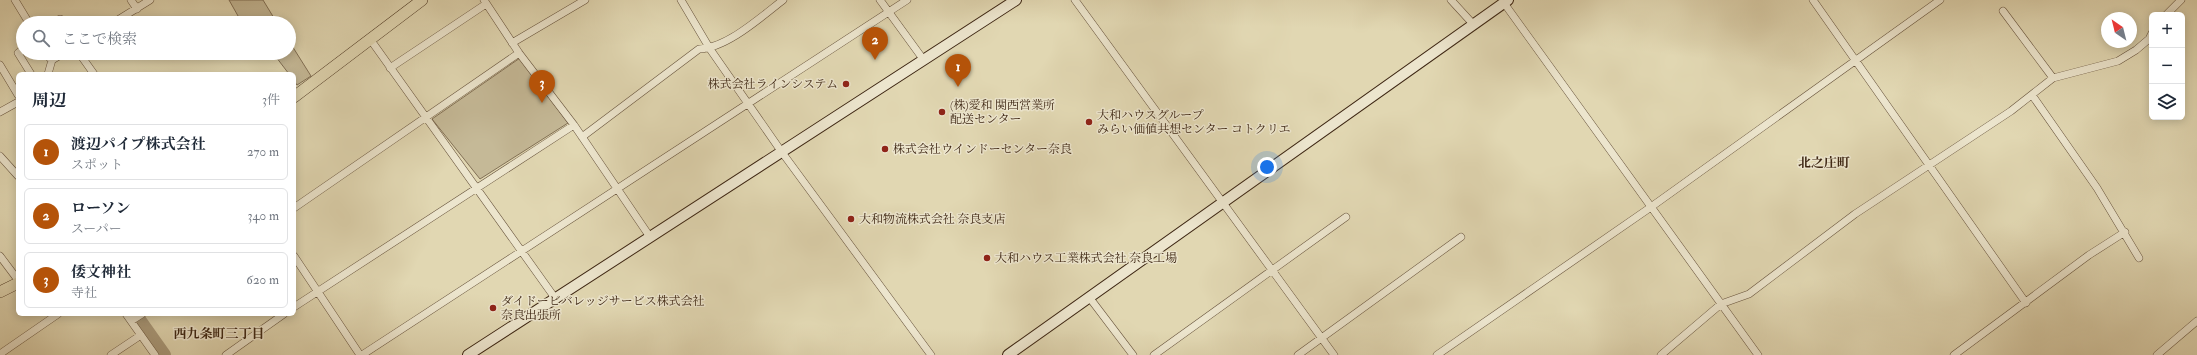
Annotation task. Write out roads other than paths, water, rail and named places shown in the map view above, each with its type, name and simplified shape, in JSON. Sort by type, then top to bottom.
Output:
[{"type":"main road","points":[[296,96],[370,39],[410,3],[422,0]]},
{"type":"main road","points":[[0,292],[16,282]]},
{"type":"street","points":[[15,0],[25,16]]},
{"type":"street","points":[[131,0],[137,9]]},
{"type":"street","points":[[125,16],[150,0]]},
{"type":"street","points":[[512,43],[585,0]]},
{"type":"street","points":[[691,0],[682,2],[710,49],[781,151],[931,355]]},
{"type":"street","points":[[582,136],[699,49],[710,49],[750,26],[783,0]]},
{"type":"street","points":[[880,0],[924,59]]},
{"type":"street","points":[[296,259],[361,355],[907,0]]},
{"type":"street","points":[[468,355],[1016,0]]},
{"type":"street","points":[[1075,0],[1334,355]]},
{"type":"street","points":[[1452,0],[1474,24]]},
{"type":"street","points":[[1813,0],[1857,60],[2026,303]]},
{"type":"street","points":[[1437,355],[1651,207],[1940,0]]},
{"type":"street","points":[[2169,12],[2182,0]]},
{"type":"street","points":[[390,68],[485,2],[519,53],[582,136],[650,237]]},
{"type":"street","points":[[1008,355],[1506,2],[1758,355]]},
{"type":"street","points":[[2003,11],[2053,78]]},
{"type":"street","points":[[370,39],[425,118],[477,186],[523,250],[555,298]]},
{"type":"street","points":[[1661,355],[1721,304],[1749,294],[1855,214],[2011,111],[2053,78],[2118,61],[2136,50],[2149,39]]},
{"type":"street","points":[[296,207],[519,53]]},
{"type":"street","points":[[22,60],[30,72]]},
{"type":"street","points":[[49,72],[52,60]]},
{"type":"street","points":[[84,60],[93,72]]},
{"type":"street","points":[[0,65],[16,92]]},
{"type":"street","points":[[2032,95],[2097,188],[2125,232],[2139,258]]},
{"type":"street","points":[[0,112],[16,103]]},
{"type":"street","points":[[296,306],[477,186],[574,125]]},
{"type":"street","points":[[1,159],[16,174]]},
{"type":"street","points":[[1154,355],[1273,271],[1346,217]]},
{"type":"street","points":[[1954,355],[2089,255],[2125,232]]},
{"type":"street","points":[[1298,355],[1461,238]]},
{"type":"street","points":[[0,256],[16,278]]},
{"type":"street","points":[[1089,297],[1133,355]]},
{"type":"street","points":[[0,354],[55,316]]},
{"type":"street","points":[[127,316],[155,355]]},
{"type":"street","points":[[131,321],[139,316]]},
{"type":"street","points":[[226,355],[281,316]]},
{"type":"street","points":[[2157,355],[2197,321]]},
{"type":"street","points":[[111,355],[141,335]]},
{"type":"waterway","points":[[136,316],[164,355]]},
{"type":"place","name":"ローソン","points":[[875,60]]},
{"type":"place","name":"株式会社ラインシステム","points":[[846,84]]},
{"type":"place","name":"渡辺パイプ株式会社","points":[[958,87]]},
{"type":"place","name":"倭文神社","points":[[542,103]]},
{"type":"place","name":"(株)愛和 関西営業所 配送センター","points":[[942,112]]},
{"type":"place","name":"大和ハウスグループ みらい価値共想センター コトクリエ","points":[[1089,122]]},
{"type":"place","name":"株式会社ウインドーセンター奈良","points":[[885,149]]},
{"type":"place","name":"大和物流株式会社 奈良支店","points":[[851,219]]},
{"type":"place","name":"大和ハウス工業株式会社 奈良工場","points":[[987,258]]},
{"type":"place","name":"ダイドービバレッジサービス株式会社 奈良出張所","points":[[493,308]]},
{"type":"district","name":"北之庄町","points":[[1824,162]]},
{"type":"district","name":"西九条町三丁目","points":[[219,333]]}]
